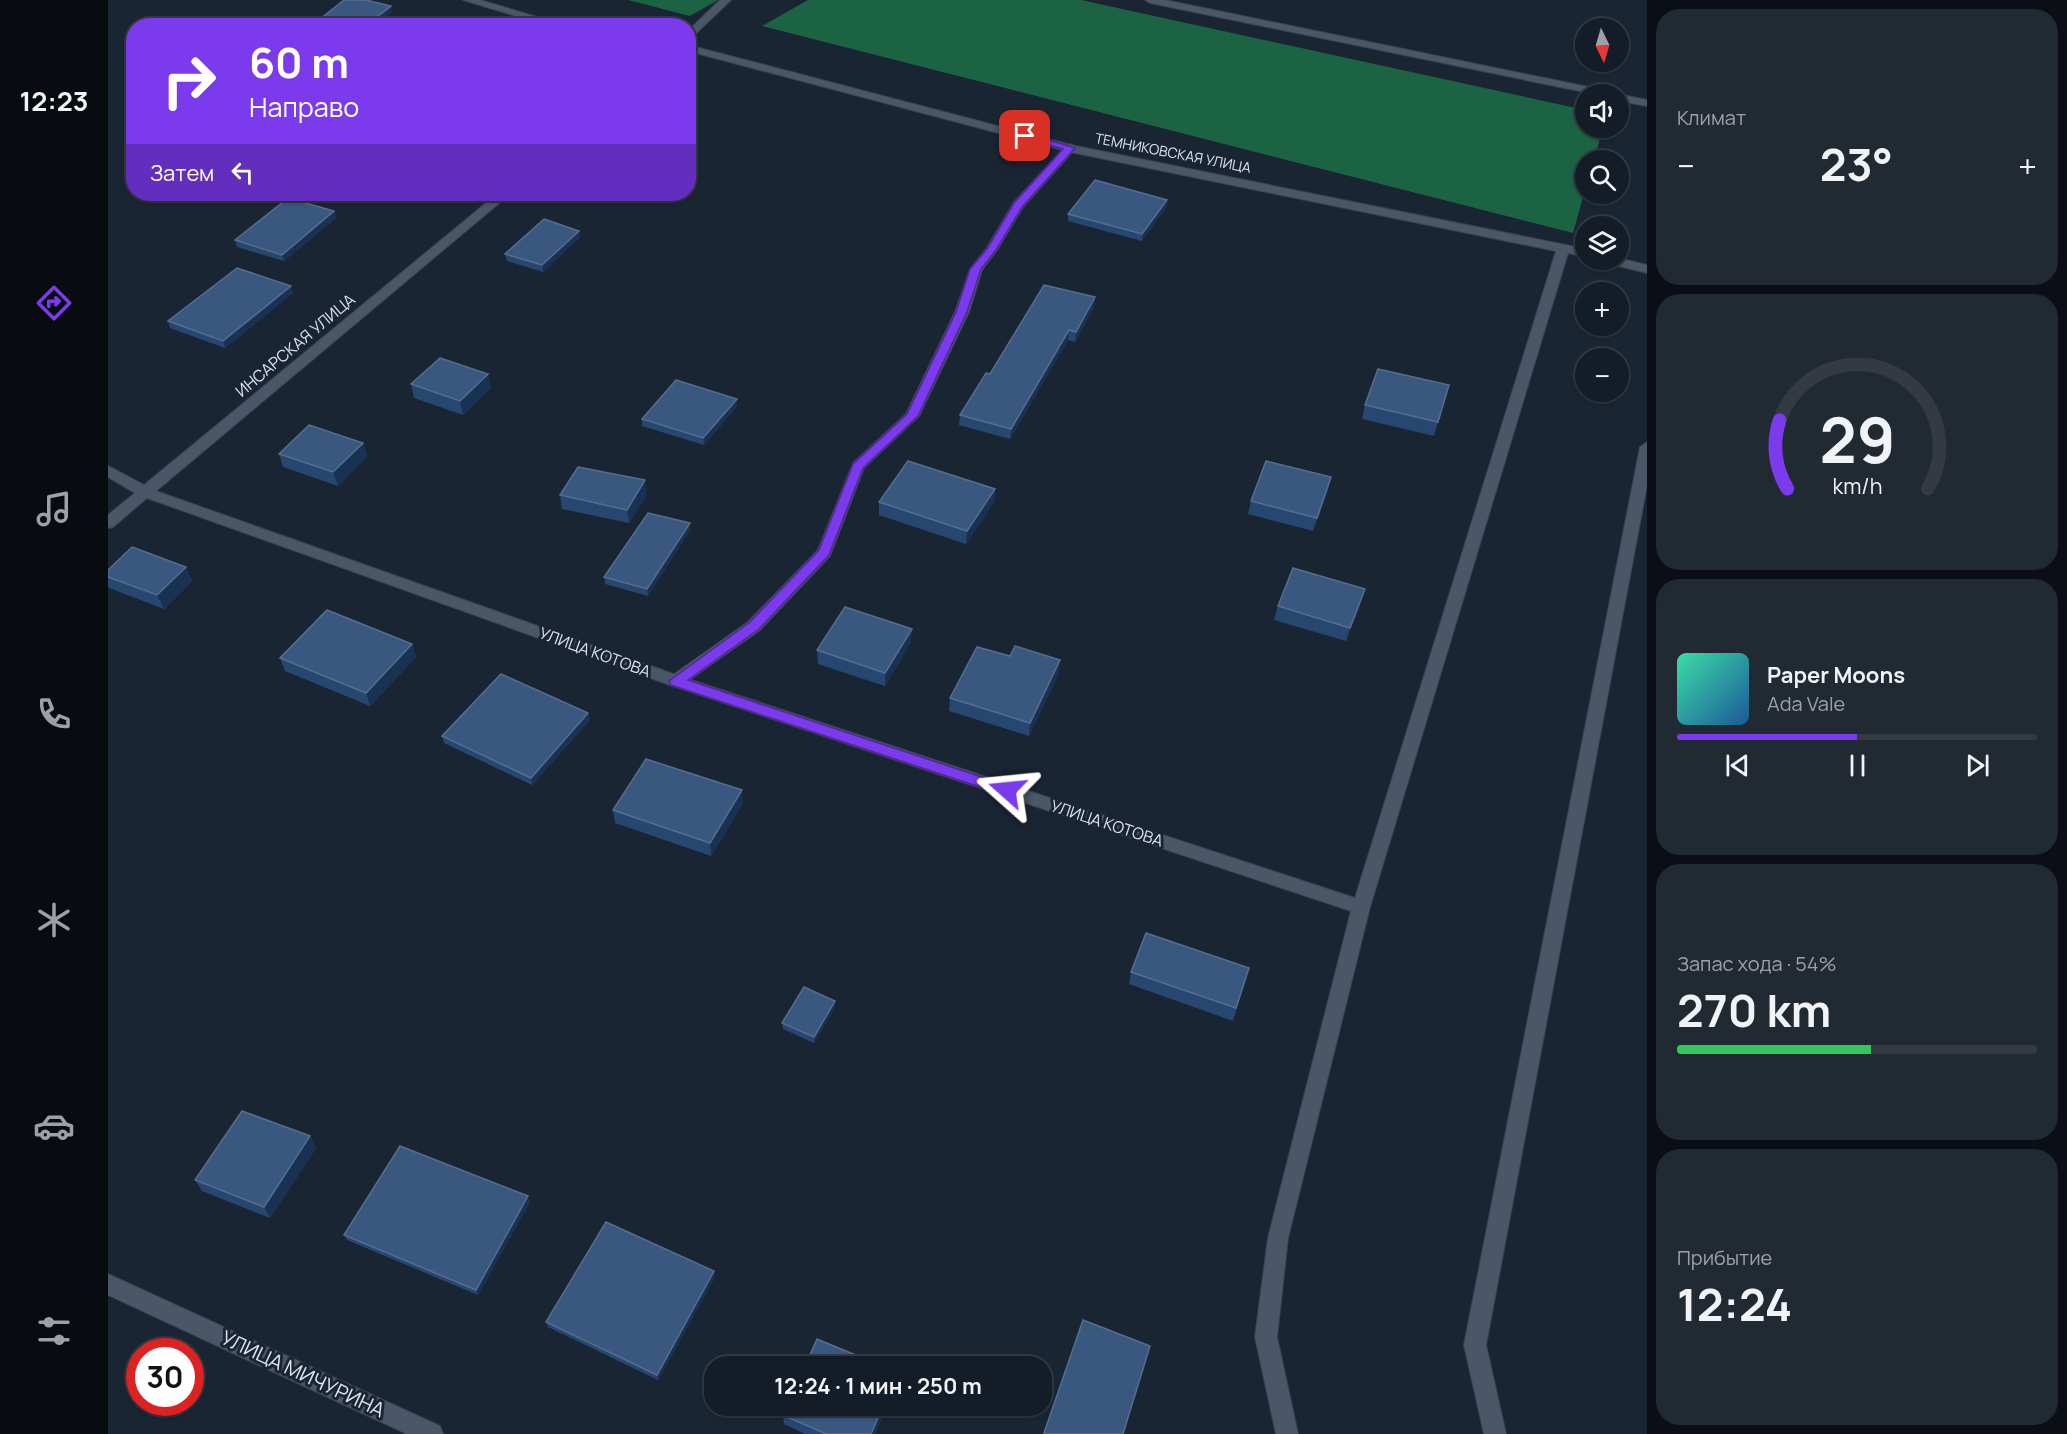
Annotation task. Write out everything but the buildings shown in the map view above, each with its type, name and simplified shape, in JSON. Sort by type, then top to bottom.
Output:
[{"type":"street","points":[[468,0],[534,18]]},
{"type":"street","points":[[696,30],[726,0]]},
{"type":"street","points":[[1150,0],[1575,87]]},
{"type":"street","name":"ТЕМНИКОВСКАЯ УЛИЦА","points":[[696,50],[1070,148],[1575,251]]},
{"type":"street","points":[[1629,99],[1647,103]]},
{"type":"street","points":[[676,681],[754,626],[825,552],[858,466],[912,416],[962,312],[976,269],[991,250],[1018,205],[1070,148]]},
{"type":"street","name":"ИНСАРСКАЯ УЛИЦА","points":[[108,524],[496,201]]},
{"type":"street","points":[[1287,1434],[1266,1336],[1278,1238],[1361,907],[1563,248]]},
{"type":"street","points":[[1629,265],[1647,269]]},
{"type":"street","points":[[1496,1434],[1475,1346],[1647,447]]},
{"type":"street","name":"УЛИЦА КОТОВА","points":[[108,471],[144,492],[676,681],[1361,907]]},
{"type":"street","name":"УЛИЦА МИЧУРИНА","points":[[108,1284],[432,1434]]},
{"type":"green space","points":[[628,0],[718,0],[690,16]]},
{"type":"green space","points":[[808,0],[1081,0],[1575,108],[1575,138],[1600,138],[1597,150],[1575,150],[1575,204],[1581,204],[1578,216],[1575,216],[1573,233],[762,26]]},
{"type":"route","points":[[1007,790],[676,681],[754,626],[825,552],[858,466],[912,416],[962,312],[976,269],[991,250],[1018,205],[1070,148],[1025,136]]}]
